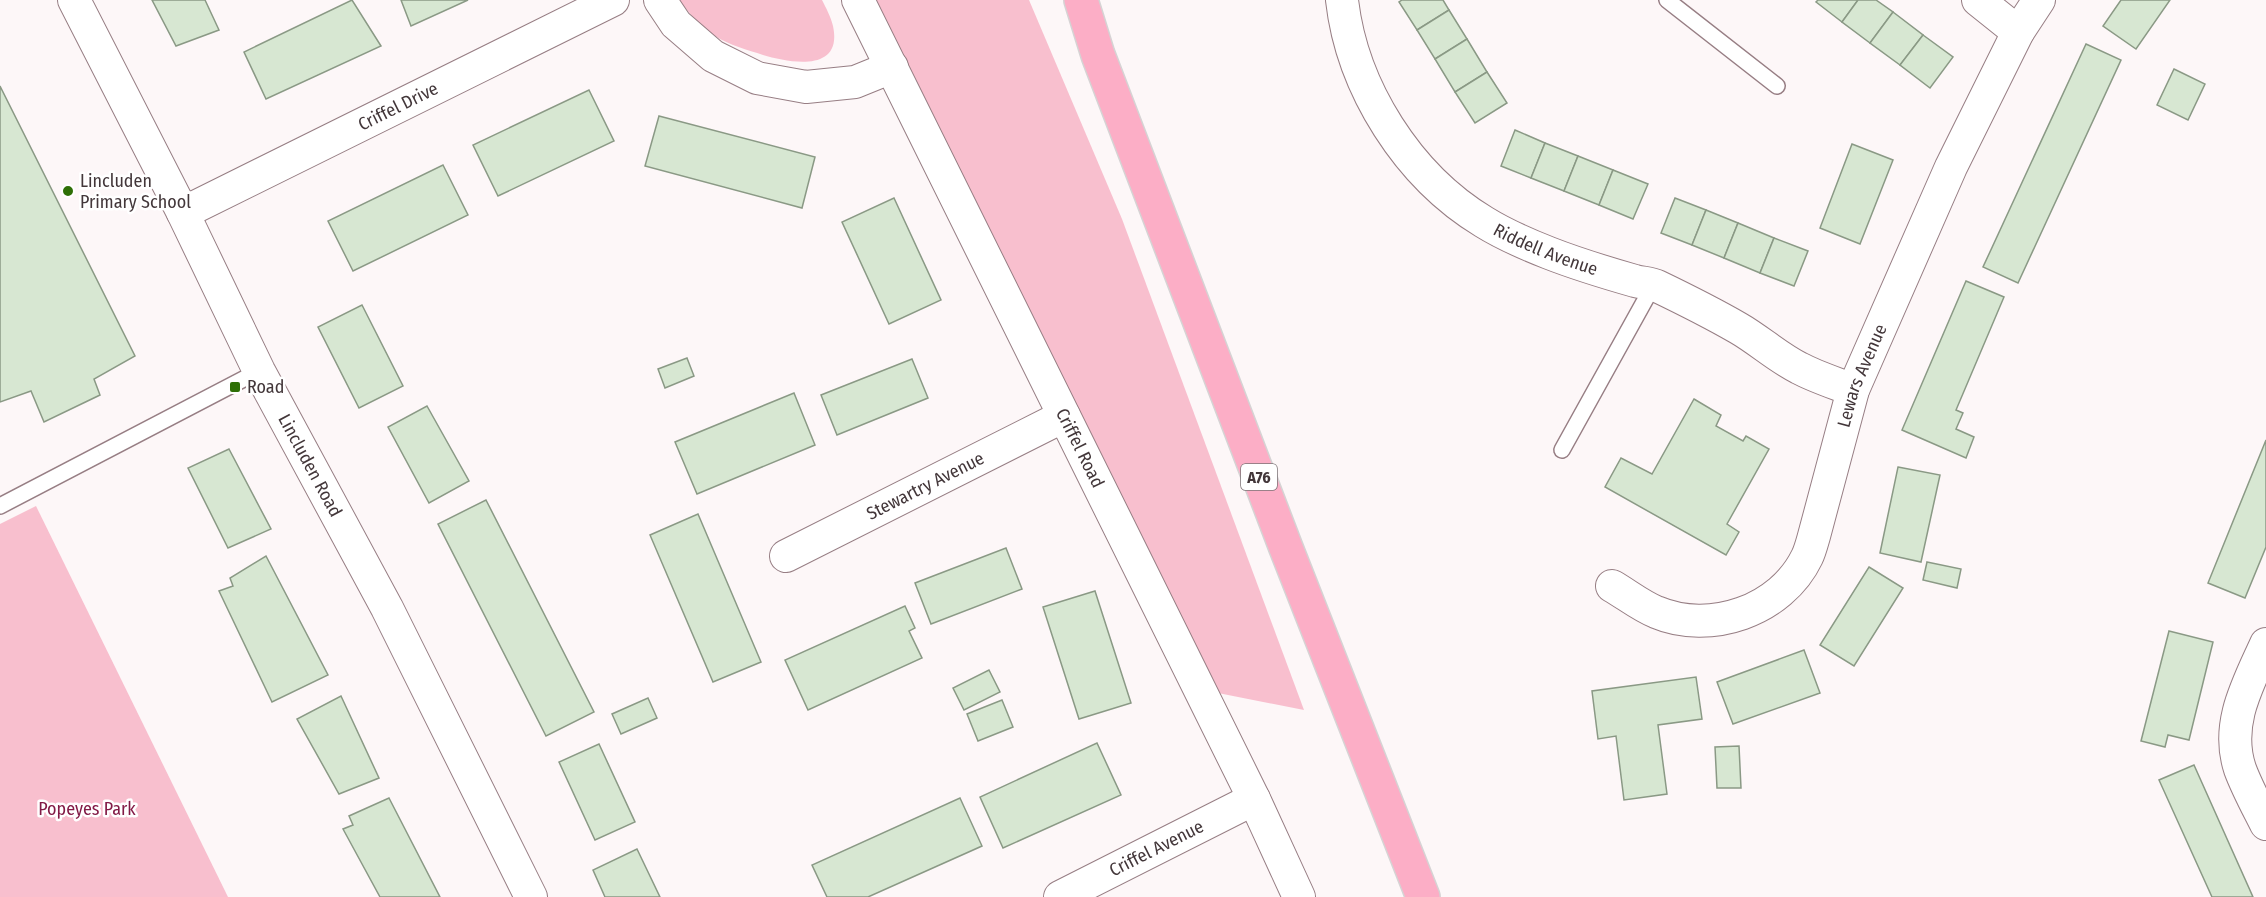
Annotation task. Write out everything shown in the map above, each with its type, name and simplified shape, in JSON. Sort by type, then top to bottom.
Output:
[{"type":"highway","name":"A76","points":[[1072,0],[1098,55]]},
{"type":"highway","name":"A76","points":[[1081,0],[1098,55],[1286,548],[1423,897]]},
{"type":"street","name":"Lincluden Road","points":[[74,0],[183,213],[259,371],[387,608],[531,897]]},
{"type":"street","name":"Criffel Drive","points":[[183,213],[613,0]]},
{"type":"street","points":[[660,0],[676,24],[713,56],[757,78],[806,87],[855,82],[892,67]]},
{"type":"street","name":"Criffel Road","points":[[858,0],[1254,799],[1299,897]]},
{"type":"street","name":"Riddell Avenue","points":[[1342,0],[1353,50],[1378,110],[1398,141],[1422,171],[1450,198],[1482,221],[1516,240],[1584,265],[1638,282],[1654,284],[1738,328],[1798,368],[1853,390]]},
{"type":"street","points":[[1978,0],[2019,32]]},
{"type":"street","name":"Lewars Avenue","points":[[1612,586],[1655,612],[1698,621],[1719,620],[1761,605],[1779,592],[1807,558],[1853,390],[1952,167],[2019,32],[2039,0]]},
{"type":"street","name":"Stewartry Avenue","points":[[786,556],[1064,416]]},
{"type":"street","points":[[2266,644],[2240,702],[2235,735],[2240,767],[2266,824]]},
{"type":"street","name":"Criffel Avenue","points":[[1060,897],[1254,799]]},
{"type":"lane","points":[[1667,0],[1777,86]]},
{"type":"lane","points":[[1562,450],[1654,284]]},
{"type":"lane","points":[[0,506],[259,371]]},
{"type":"green space","points":[[679,0],[822,0],[833,26],[834,41],[830,51],[822,58],[812,61],[800,62],[774,58],[739,47],[715,36],[696,20]]},
{"type":"green space","points":[[874,0],[1029,0],[1122,219],[1304,710],[1218,693]]},
{"type":"green space","name":"Popeyes Park","points":[[36,506],[228,897],[0,897],[0,524]]},
{"type":"building","points":[[152,0],[205,0],[219,30],[176,46]]},
{"type":"building","points":[[352,0],[381,46],[266,99],[244,52]]},
{"type":"building","points":[[401,0],[468,0],[411,26]]},
{"type":"building","points":[[1402,0],[1443,0],[1449,10],[1417,30],[1399,2]]},
{"type":"building","points":[[1818,0],[1858,0],[1842,22],[1816,2]]},
{"type":"building","points":[[1858,0],[1876,0],[1893,12],[1870,43],[1842,22]]},
{"type":"building","points":[[2121,0],[2170,0],[2136,49],[2103,26]]},
{"type":"building","points":[[1449,10],[1467,39],[1435,59],[1417,30]]},
{"type":"building","points":[[1893,12],[1923,35],[1900,65],[1870,43]]},
{"type":"building","points":[[1923,35],[1953,57],[1930,88],[1900,65]]},
{"type":"building","points":[[1467,39],[1487,72],[1455,92],[1435,59]]},
{"type":"building","points":[[2086,44],[2121,60],[2018,283],[1983,267]]},
{"type":"building","points":[[2174,69],[2205,84],[2188,120],[2157,105]]},
{"type":"building","points":[[1487,72],[1507,103],[1475,123],[1455,92]]},
{"type":"building","points":[[0,86],[135,356],[94,379],[100,395],[44,422],[31,391],[0,402]]},
{"type":"building","points":[[589,90],[614,141],[498,196],[473,145]]},
{"type":"building","points":[[659,116],[815,157],[802,208],[645,166]]},
{"type":"building","points":[[1515,130],[1545,143],[1531,178],[1501,166]]},
{"type":"building","points":[[1545,143],[1578,156],[1564,191],[1531,178]]},
{"type":"building","points":[[1852,144],[1893,160],[1860,244],[1820,228]]},
{"type":"building","points":[[1578,156],[1613,170],[1599,205],[1564,191]]},
{"type":"building","points":[[443,165],[468,215],[353,271],[328,221]]},
{"type":"building","points":[[1613,170],[1648,184],[1633,219],[1599,205]]},
{"type":"building","points":[[894,198],[941,300],[889,324],[842,222]]},
{"type":"building","points":[[1675,198],[1706,210],[1692,245],[1661,233]]},
{"type":"building","points":[[1706,210],[1738,223],[1724,258],[1692,245]]},
{"type":"building","points":[[1738,223],[1774,238],[1760,273],[1724,258]]},
{"type":"building","points":[[1774,238],[1808,251],[1794,286],[1760,273]]},
{"type":"building","points":[[1966,281],[2004,297],[1956,410],[1963,413],[1956,429],[1974,437],[1966,458],[1902,430]]},
{"type":"building","points":[[362,305],[403,386],[359,408],[318,327]]},
{"type":"building","points":[[687,358],[694,376],[665,388],[658,369]]},
{"type":"building","points":[[912,359],[928,398],[837,435],[821,395]]},
{"type":"building","points":[[794,393],[815,445],[697,494],[675,442]]},
{"type":"building","points":[[1694,399],[1721,415],[1716,426],[1743,441],[1746,436],[1769,449],[1727,524],[1739,532],[1726,555],[1605,487],[1621,458],[1652,474]]},
{"type":"building","points":[[427,406],[469,481],[429,503],[388,427]]},
{"type":"building","points":[[2266,440],[2266,547],[2245,598],[2208,583]]},
{"type":"building","points":[[229,449],[271,529],[228,548],[188,468]]},
{"type":"building","points":[[1898,467],[1940,475],[1921,562],[1880,553]]},
{"type":"building","points":[[486,500],[594,712],[546,736],[438,524]]},
{"type":"building","points":[[698,514],[761,662],[713,682],[650,535]]},
{"type":"building","points":[[1006,548],[1022,589],[931,624],[915,583]]},
{"type":"building","points":[[266,556],[328,675],[272,702],[219,591],[233,586],[230,578]]},
{"type":"building","points":[[1927,562],[1961,569],[1957,588],[1923,580]]},
{"type":"building","points":[[1869,567],[1903,588],[1854,666],[1820,645]]},
{"type":"building","points":[[1095,591],[1131,703],[1079,719],[1043,607]]},
{"type":"building","points":[[905,606],[915,628],[909,631],[922,658],[808,710],[785,660]]},
{"type":"building","points":[[2169,631],[2213,642],[2189,740],[2168,735],[2165,747],[2141,741]]},
{"type":"building","points":[[1804,650],[1820,693],[1733,724],[1717,682]]},
{"type":"building","points":[[989,670],[1000,692],[964,710],[953,688]]},
{"type":"building","points":[[1696,677],[1702,719],[1658,725],[1667,794],[1624,800],[1616,736],[1598,739],[1592,691]]},
{"type":"building","points":[[341,696],[379,778],[339,794],[297,719]]},
{"type":"building","points":[[648,698],[657,718],[621,734],[612,714]]},
{"type":"building","points":[[1002,700],[1013,727],[978,741],[967,714]]},
{"type":"building","points":[[1097,743],[1121,795],[1003,848],[980,797]]},
{"type":"building","points":[[599,744],[635,822],[595,840],[559,762]]},
{"type":"building","points":[[1739,746],[1741,788],[1717,788],[1715,747]]},
{"type":"building","points":[[2194,765],[2253,897],[2212,897],[2159,780]]},
{"type":"building","points":[[389,798],[440,897],[380,897],[343,829],[353,825],[349,816]]},
{"type":"building","points":[[960,798],[982,846],[868,897],[827,897],[812,865]]},
{"type":"building","points":[[637,849],[660,897],[605,897],[593,870]]},
{"type":"place","name":"Lincluden Primary School","points":[[68,191]]},
{"type":"place","name":"Road","points":[[235,387]]}]
